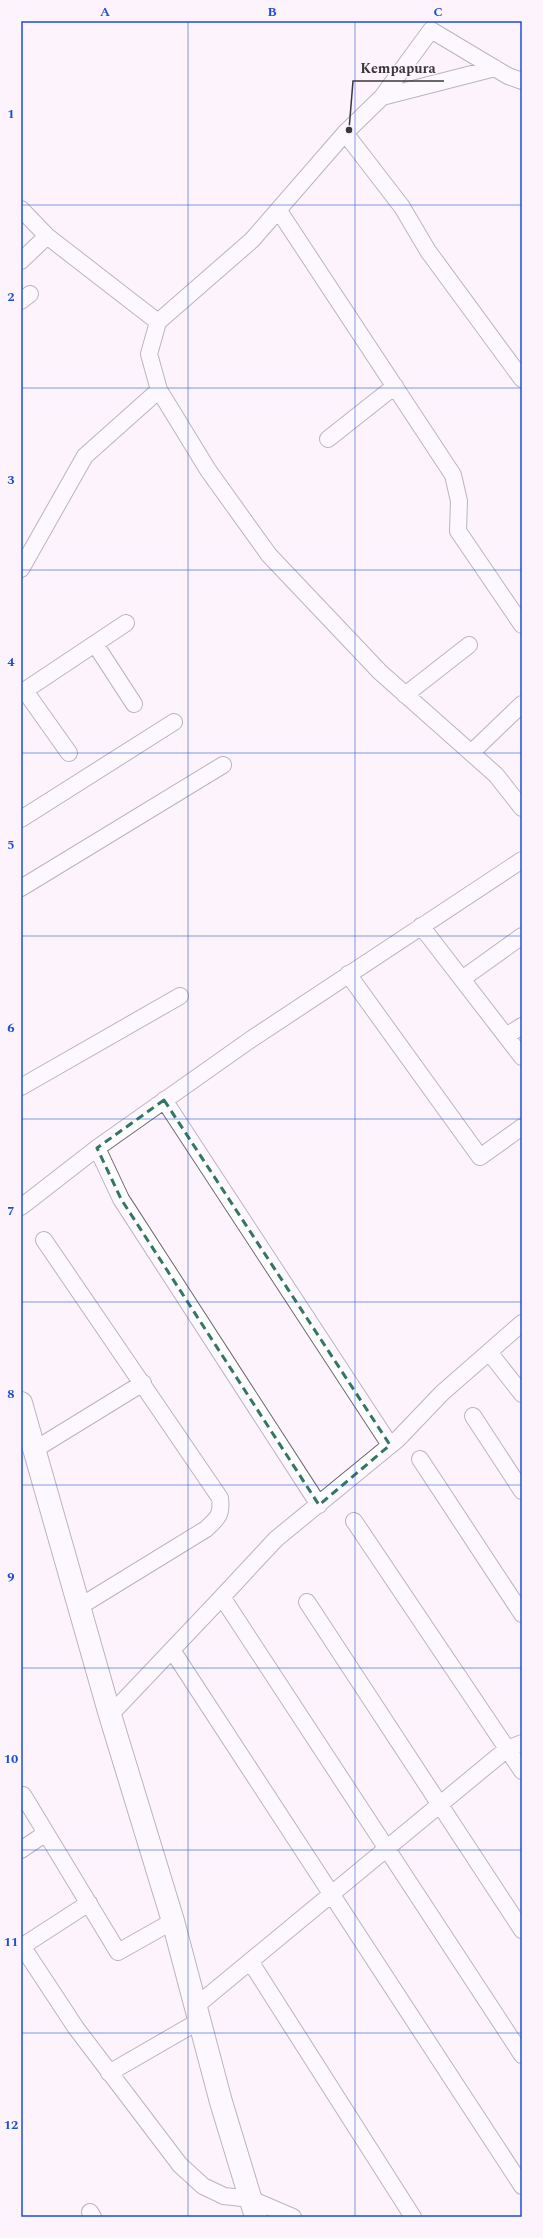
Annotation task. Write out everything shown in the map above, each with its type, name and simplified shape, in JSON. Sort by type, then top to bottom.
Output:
[{"type":"street","points":[[522,81],[495,68],[435,25],[382,98],[345,133],[252,240],[158,322],[149,354],[159,390],[208,470],[269,556],[380,672],[496,775],[522,808]]},
{"type":"street","points":[[382,98],[495,68]]},
{"type":"street","points":[[345,133],[402,206],[428,251],[522,379]]},
{"type":"street","points":[[278,211],[453,475],[459,501],[458,531],[522,625]]},
{"type":"street","points":[[24,218],[158,322]]},
{"type":"street","points":[[21,261],[47,236]]},
{"type":"street","points":[[328,440],[395,386]]},
{"type":"street","points":[[21,569],[85,456],[159,390]]},
{"type":"street","points":[[69,753],[23,692],[126,623]]},
{"type":"street","points":[[95,644],[134,704]]},
{"type":"street","points":[[406,695],[469,645]]},
{"type":"street","points":[[471,753],[522,704]]},
{"type":"street","points":[[21,819],[174,722]]},
{"type":"street","points":[[21,888],[223,765]]},
{"type":"street","points":[[21,1207],[97,1148],[164,1100],[348,974],[522,860]]},
{"type":"street","points":[[421,926],[522,1057]]},
{"type":"street","points":[[462,979],[522,936]]},
{"type":"street","points":[[348,974],[480,1158],[522,1127]]},
{"type":"street","points":[[21,1087],[180,996]]},
{"type":"street","points":[[506,1036],[522,1026]]},
{"type":"street","points":[[164,1100],[390,1445]]},
{"type":"street","points":[[97,1148],[121,1199],[319,1505]]},
{"type":"street","points":[[44,1240],[220,1498],[221,1511],[215,1521],[206,1529],[79,1607]]},
{"type":"street","points":[[110,1715],[276,1539],[390,1445],[442,1393],[522,1323]]},
{"type":"street","points":[[489,1352],[522,1394]]},
{"type":"street","points":[[34,1450],[143,1383]]},
{"type":"street","points":[[21,1403],[110,1715],[173,1921],[221,2102],[253,2208]]},
{"type":"street","points":[[473,1416],[522,1491]]},
{"type":"street","points":[[420,1459],[522,1614]]},
{"type":"street","points":[[354,1521],[522,1772]]},
{"type":"street","points":[[222,1597],[522,2055]]},
{"type":"street","points":[[308,1602],[522,1930]]},
{"type":"street","points":[[172,1650],[522,2186]]},
{"type":"street","points":[[109,2073],[197,2013],[250,1961],[387,1850],[507,1749],[522,1742]]},
{"type":"street","points":[[23,1795],[118,1952],[173,1921]]},
{"type":"street","points":[[21,1850],[46,1832]]},
{"type":"street","points":[[89,1903],[21,1947],[76,2028],[180,2165],[203,2186],[224,2196],[253,2208],[293,2217]]},
{"type":"street","points":[[250,1961],[413,2217]]},
{"type":"highlighted area","points":[[164,1100],[390,1445],[319,1505],[121,1199],[97,1148]]},
{"type":"place","name":"Kempapura","points":[[349,130]]}]
